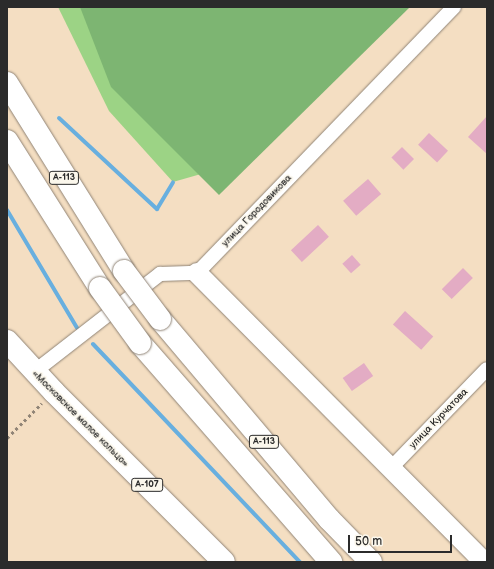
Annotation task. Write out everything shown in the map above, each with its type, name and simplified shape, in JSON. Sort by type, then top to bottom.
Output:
[{"type":"highway","name":"А-113","points":[[7,83],[124,271],[160,319],[329,519],[371,562]]},
{"type":"highway","name":"А-113","points":[[7,141],[100,288],[140,342],[331,562]]},
{"type":"highway","name":"«Московское малое кольцо»","points":[[7,341],[34,372],[224,562]]},
{"type":"street","name":"улица Городовикова","points":[[197,273],[454,7]]},
{"type":"street","points":[[34,372],[160,274],[197,273],[484,562]]},
{"type":"street","name":"улица Курчатова","points":[[390,469],[487,369]]},
{"type":"path","points":[[7,438],[54,392]]},
{"type":"green space","points":[[58,7],[150,7],[222,168],[173,182],[109,111]]},
{"type":"green space","points":[[80,7],[410,7],[219,195],[111,87]]},
{"type":"building","points":[[487,116],[487,154],[468,137]]},
{"type":"building","points":[[429,133],[448,151],[437,162],[418,145]]},
{"type":"building","points":[[402,147],[414,159],[403,170],[391,158]]},
{"type":"building","points":[[368,179],[381,194],[356,216],[343,201]]},
{"type":"building","points":[[318,225],[329,237],[302,262],[291,250]]},
{"type":"building","points":[[352,255],[361,265],[351,273],[342,264]]},
{"type":"building","points":[[463,268],[473,278],[452,299],[442,289]]},
{"type":"building","points":[[405,311],[433,336],[421,350],[393,324]]},
{"type":"building","points":[[364,363],[373,376],[352,391],[343,378]]},
{"type":"waterway","points":[[59,118],[157,209],[173,182]]},
{"type":"waterway","points":[[7,210],[77,328]]},
{"type":"waterway","points":[[93,344],[300,562]]}]
